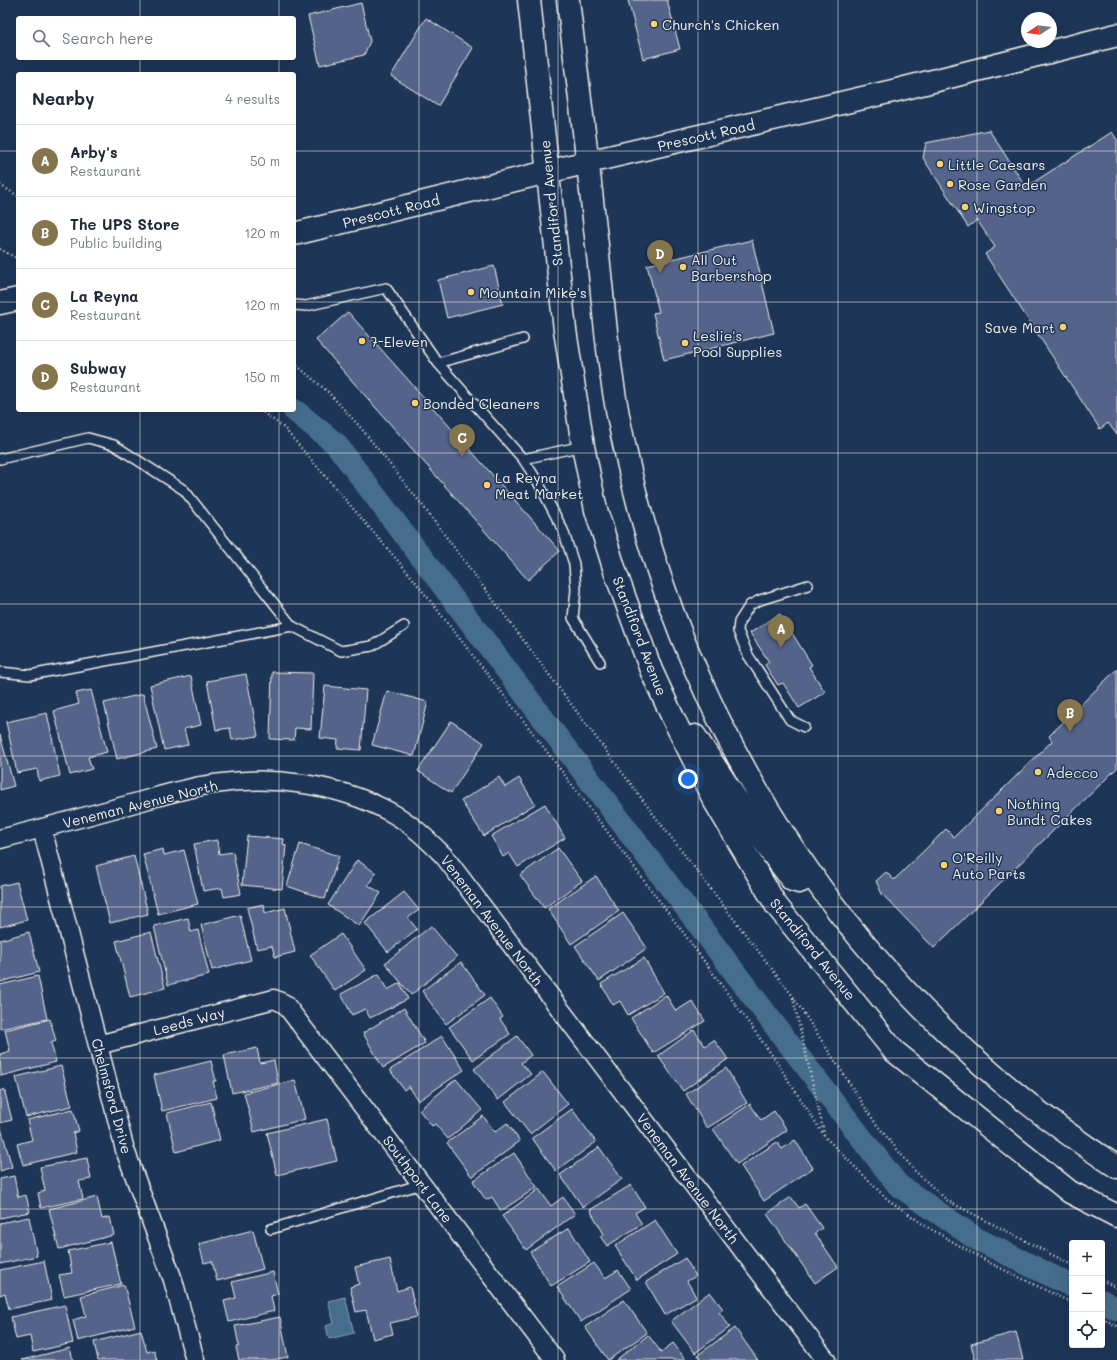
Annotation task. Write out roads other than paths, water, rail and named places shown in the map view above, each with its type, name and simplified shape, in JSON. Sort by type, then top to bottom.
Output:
[{"type":"main road","name":"Standiford Avenue","points":[[529,0],[565,330],[583,446],[596,510],[616,574],[651,670],[674,720],[715,802],[776,906],[894,1051],[1070,1192],[1117,1216]]},
{"type":"main road","points":[[568,0],[588,162],[607,342],[620,426],[633,486],[658,570],[689,656],[724,733],[764,803],[813,876],[858,935],[909,995],[934,1021],[1038,1112],[1117,1167]]},
{"type":"main road","name":"Prescott Road","points":[[296,234],[588,162],[886,93],[1117,35]]},
{"type":"main road","points":[[0,303],[16,299]]},
{"type":"main road","points":[[674,720],[697,738],[770,852],[792,880],[799,882],[813,876]]},
{"type":"street","name":"Veneman Avenue North","points":[[0,839],[178,792],[214,784],[252,781],[306,784],[332,789],[361,798],[392,813],[420,832],[444,856],[826,1360]]},
{"type":"street","name":"Chelmsford Drive","points":[[42,828],[125,1150],[173,1280],[195,1360]]},
{"type":"street","name":"Leeds Way","points":[[98,1045],[274,999],[280,1001]]},
{"type":"street","name":"Southport Lane","points":[[280,1001],[286,1004],[555,1360]]},
{"type":"lane","points":[[296,305],[306,306],[386,288],[438,363],[523,459],[541,488],[563,530],[574,564],[576,590],[572,618],[600,662]]},
{"type":"lane","points":[[438,363],[523,339]]},
{"type":"lane","points":[[0,459],[88,438],[114,444],[184,490],[292,626],[341,651],[372,646],[404,626]]},
{"type":"lane","points":[[523,459],[583,446]]},
{"type":"lane","points":[[804,727],[790,720],[748,655],[738,631],[739,622],[750,605],[760,600],[808,584]]},
{"type":"lane","points":[[0,672],[30,675],[292,626]]},
{"type":"lane","points":[[272,1229],[422,1184]]},
{"type":"water","points":[[345,1297],[354,1333],[329,1339],[326,1326],[334,1323],[328,1301]]},
{"type":"waterway","points":[[296,412],[336,444],[785,1039],[898,1185],[975,1238],[1069,1285]]},
{"type":"waterway","points":[[1105,1303],[1117,1309]]},
{"type":"place","name":"Church's Chicken","points":[[654,24]]},
{"type":"place","name":"Little Caesars","points":[[940,164]]},
{"type":"place","name":"Rose Garden","points":[[950,184]]},
{"type":"place","name":"Wingstop","points":[[965,207]]},
{"type":"place","name":"All Out Barbershop","points":[[683,267]]},
{"type":"place","name":"Subway","points":[[660,273]]},
{"type":"place","name":"Mountain Mike's","points":[[471,292]]},
{"type":"place","name":"Save Mart","points":[[1063,327]]},
{"type":"place","name":"7-Eleven","points":[[362,341]]},
{"type":"place","name":"Leslie's Pool Supplies","points":[[685,343]]},
{"type":"place","name":"Bonded Cleaners","points":[[415,403]]},
{"type":"place","name":"La Reyna","points":[[462,457]]},
{"type":"place","name":"La Reyna Meat Market","points":[[487,485]]},
{"type":"place","name":"Arby's","points":[[781,648]]},
{"type":"place","name":"The UPS Store","points":[[1070,732]]},
{"type":"place","name":"Adecco","points":[[1038,772]]},
{"type":"place","name":"Nothing Bundt Cakes","points":[[999,811]]},
{"type":"place","name":"O'Reilly Auto Parts","points":[[944,865]]}]
